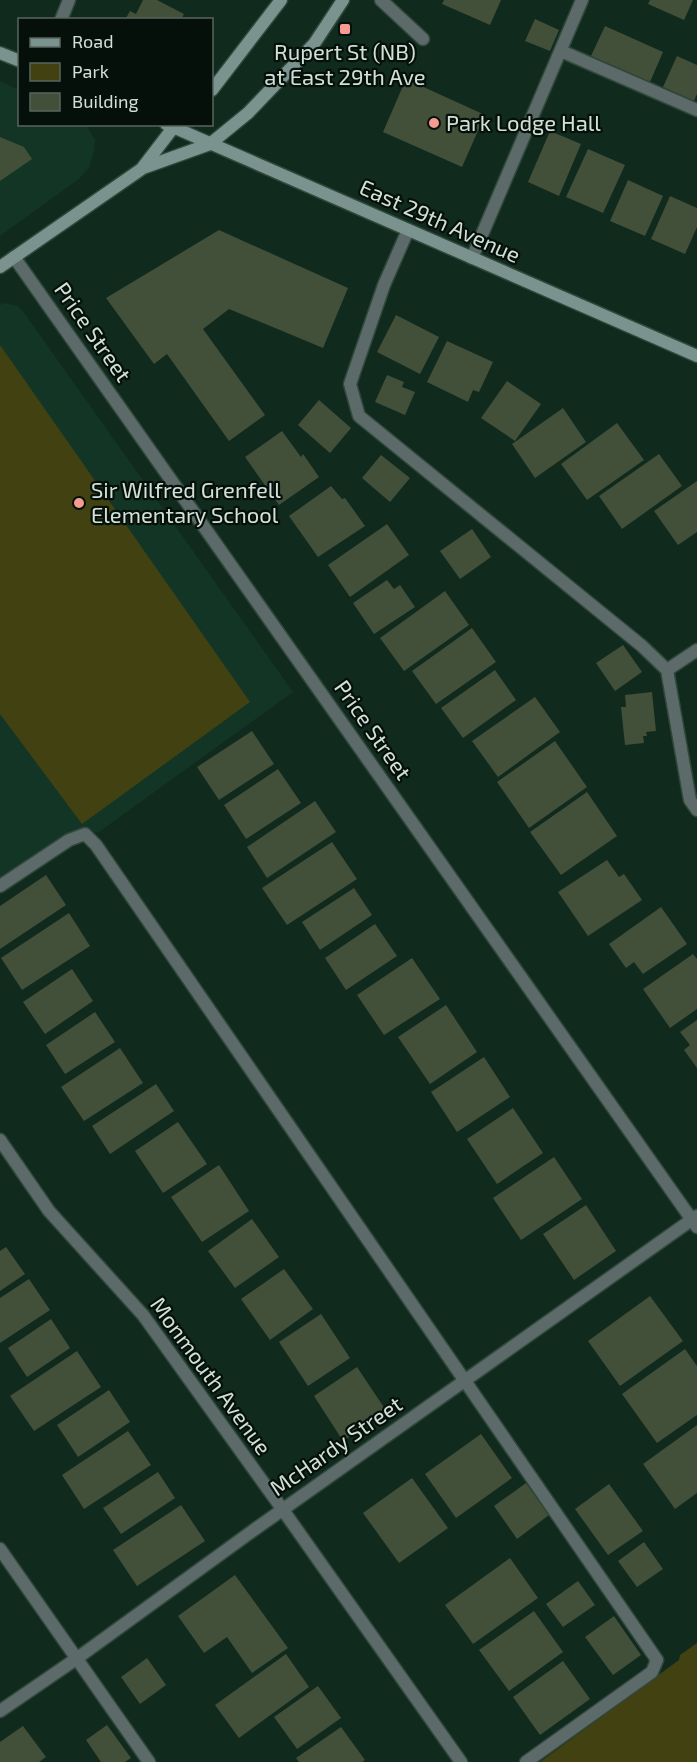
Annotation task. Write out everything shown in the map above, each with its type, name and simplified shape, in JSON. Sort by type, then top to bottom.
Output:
[{"type":"street","points":[[62,18],[69,0]]},
{"type":"street","points":[[213,89],[281,0]]},
{"type":"street","points":[[0,267],[143,168],[210,144],[248,113],[315,44],[343,0]]},
{"type":"street","points":[[381,0],[423,39]]},
{"type":"street","points":[[472,258],[582,0]]},
{"type":"street","points":[[561,51],[697,110]]},
{"type":"street","points":[[0,52],[18,60]]},
{"type":"street","points":[[143,168],[171,126]]},
{"type":"street","name":"East 29th Avenue","points":[[174,126],[210,144],[697,356]]},
{"type":"street","points":[[408,230],[384,285],[350,384],[359,416],[633,639],[667,670],[690,800],[697,810]]},
{"type":"street","name":"Price Street","points":[[14,257],[695,1220]]},
{"type":"street","points":[[667,670],[697,650]]},
{"type":"street","points":[[0,886],[69,840],[85,834],[96,845],[657,1660],[652,1672],[526,1762]]},
{"type":"street","name":"Monmouth Avenue","points":[[0,1140],[49,1211],[143,1315],[461,1762]]},
{"type":"street","name":"McHardy Street","points":[[0,1711],[695,1220]]},
{"type":"street","points":[[0,1549],[149,1762]]},
{"type":"shaded area","points":[[0,81],[18,90],[18,126],[87,126],[95,140],[89,167],[80,178],[0,236]]},
{"type":"shaded area","name":"Sir Wilfred Grenfell Elementary School","points":[[5,303],[18,306],[25,314],[293,692],[99,832],[85,834],[0,886],[0,305]]},
{"type":"green space","name":"Sir Wilfred Grenfell Elementary School","points":[[0,345],[250,702],[82,824],[0,714]]},
{"type":"green space","points":[[697,1643],[697,1762],[540,1762],[679,1660],[680,1655]]},
{"type":"building","points":[[143,0],[157,0],[184,14],[182,18],[126,18],[130,11],[136,14]]},
{"type":"building","points":[[444,0],[501,0],[490,25],[442,4]]},
{"type":"building","points":[[650,0],[693,0],[684,20],[648,4]]},
{"type":"building","points":[[535,19],[559,30],[550,51],[525,41]]},
{"type":"building","points":[[605,26],[663,52],[650,82],[591,56]]},
{"type":"building","points":[[677,56],[697,65],[697,94],[694,101],[663,87]]},
{"type":"building","name":"Park Lodge Hall","points":[[406,79],[485,115],[462,167],[383,132]]},
{"type":"building","points":[[550,131],[581,144],[559,196],[528,182]]},
{"type":"building","points":[[0,137],[24,147],[32,159],[0,181]]},
{"type":"building","points":[[588,149],[625,165],[603,213],[566,197]]},
{"type":"building","points":[[628,180],[663,196],[645,236],[610,221]]},
{"type":"building","points":[[670,196],[697,208],[697,227],[685,254],[651,239]]},
{"type":"building","points":[[219,230],[348,288],[323,348],[229,309],[203,329],[265,415],[229,441],[167,354],[154,364],[106,298]]},
{"type":"building","points":[[396,315],[439,337],[420,374],[377,352]]},
{"type":"building","points":[[447,341],[493,362],[479,392],[473,390],[468,402],[427,382]]},
{"type":"building","points":[[387,375],[404,382],[402,387],[415,392],[405,415],[375,402]]},
{"type":"building","points":[[507,381],[541,404],[515,441],[481,418]]},
{"type":"building","points":[[319,400],[351,428],[330,453],[298,425]]},
{"type":"building","points":[[563,408],[586,442],[535,478],[512,444]]},
{"type":"building","points":[[617,423],[644,460],[587,500],[561,464]]},
{"type":"building","points":[[282,431],[301,457],[303,454],[319,477],[279,505],[245,457]]},
{"type":"building","points":[[659,454],[682,486],[622,529],[599,496]]},
{"type":"building","points":[[381,455],[410,478],[390,502],[362,478]]},
{"type":"building","points":[[697,481],[697,532],[678,545],[654,511]]},
{"type":"building","points":[[331,486],[342,499],[345,498],[365,526],[318,557],[289,516]]},
{"type":"building","points":[[387,524],[409,555],[350,597],[328,565]]},
{"type":"building","points":[[472,529],[491,557],[460,579],[440,551]]},
{"type":"building","points":[[387,580],[394,589],[400,585],[415,607],[374,634],[353,603]]},
{"type":"building","points":[[445,591],[469,625],[404,671],[380,638]]},
{"type":"building","points":[[472,628],[496,662],[436,704],[412,671]]},
{"type":"building","points":[[623,645],[642,672],[615,691],[596,663]]},
{"type":"building","points":[[495,670],[516,700],[463,738],[441,708]]},
{"type":"building","points":[[652,692],[656,731],[646,732],[647,736],[643,736],[644,743],[625,745],[621,707],[626,707],[625,695]]},
{"type":"building","points":[[535,697],[560,732],[498,777],[472,741]]},
{"type":"building","points":[[252,731],[274,764],[219,800],[197,767]]},
{"type":"building","points":[[555,741],[587,787],[529,828],[497,782]]},
{"type":"building","points":[[278,769],[301,803],[246,839],[224,805]]},
{"type":"building","points":[[587,792],[617,836],[561,875],[530,832]]},
{"type":"building","points":[[315,801],[336,832],[267,878],[247,847]]},
{"type":"building","points":[[332,842],[357,879],[287,925],[262,888]]},
{"type":"building","points":[[607,860],[619,877],[624,874],[642,900],[588,936],[558,892]]},
{"type":"building","points":[[46,875],[66,905],[0,949],[0,906]]},
{"type":"building","points":[[354,888],[372,915],[320,950],[302,922]]},
{"type":"building","points":[[661,907],[687,944],[643,974],[634,962],[626,968],[609,944]]},
{"type":"building","points":[[69,913],[90,946],[22,990],[1,958]]},
{"type":"building","points":[[375,924],[397,956],[346,990],[325,958]]},
{"type":"building","points":[[693,954],[697,959],[697,1009],[670,1028],[643,989]]},
{"type":"building","points":[[412,958],[440,999],[384,1035],[357,995]]},
{"type":"building","points":[[72,969],[93,1001],[45,1034],[23,1002]]},
{"type":"building","points":[[446,1005],[477,1052],[430,1084],[398,1037]]},
{"type":"building","points":[[95,1012],[115,1042],[65,1074],[46,1045]]},
{"type":"building","points":[[697,1020],[697,1068],[684,1050],[690,1045],[680,1032]]},
{"type":"building","points":[[120,1048],[143,1083],[84,1121],[61,1087]]},
{"type":"building","points":[[484,1057],[510,1097],[457,1132],[431,1092]]},
{"type":"building","points":[[156,1084],[174,1111],[110,1154],[92,1126]]},
{"type":"building","points":[[513,1108],[543,1153],[497,1184],[467,1139]]},
{"type":"building","points":[[178,1122],[207,1164],[163,1193],[135,1151]]},
{"type":"building","points":[[554,1157],[582,1199],[521,1240],[493,1198]]},
{"type":"building","points":[[219,1165],[249,1211],[202,1242],[171,1197]]},
{"type":"building","points":[[586,1205],[616,1251],[574,1280],[543,1234]]},
{"type":"building","points":[[252,1219],[279,1257],[235,1288],[208,1251]]},
{"type":"building","points":[[6,1247],[25,1274],[0,1291],[0,1251]]},
{"type":"building","points":[[284,1269],[313,1309],[270,1340],[241,1299]]},
{"type":"building","points":[[29,1279],[50,1310],[0,1343],[0,1298]]},
{"type":"building","points":[[650,1296],[683,1341],[620,1386],[588,1341]]},
{"type":"building","points":[[321,1314],[350,1358],[308,1386],[279,1342]]},
{"type":"building","points":[[51,1319],[70,1348],[27,1377],[8,1348]]},
{"type":"building","points":[[685,1349],[697,1366],[697,1415],[657,1443],[622,1394]]},
{"type":"building","points":[[77,1351],[101,1387],[34,1431],[10,1396]]},
{"type":"building","points":[[357,1367],[387,1412],[343,1441],[314,1396]]},
{"type":"building","points":[[109,1390],[130,1422],[78,1457],[57,1425]]},
{"type":"building","points":[[697,1425],[697,1493],[675,1509],[643,1464]]},
{"type":"building","points":[[128,1431],[151,1465],[84,1509],[62,1475]]},
{"type":"building","points":[[481,1434],[512,1478],[456,1518],[425,1474]]},
{"type":"building","points":[[158,1472],[175,1498],[121,1534],[103,1508]]},
{"type":"building","points":[[412,1478],[448,1528],[399,1563],[363,1513]]},
{"type":"building","points":[[526,1483],[549,1515],[517,1539],[494,1506]]},
{"type":"building","points":[[609,1484],[643,1531],[608,1555],[575,1509]]},
{"type":"building","points":[[181,1505],[205,1541],[137,1586],[113,1550]]},
{"type":"building","points":[[644,1542],[663,1569],[637,1587],[618,1561]]},
{"type":"building","points":[[510,1558],[538,1598],[473,1644],[445,1605]]},
{"type":"building","points":[[235,1575],[288,1648],[252,1673],[227,1637],[204,1653],[178,1616]]},
{"type":"building","points":[[578,1581],[595,1605],[563,1627],[546,1604]]},
{"type":"building","points":[[534,1611],[563,1652],[509,1691],[479,1650]]},
{"type":"building","points":[[614,1616],[641,1655],[613,1675],[585,1637]]},
{"type":"building","points":[[286,1654],[309,1687],[239,1738],[215,1705]]},
{"type":"building","points":[[147,1658],[166,1685],[140,1704],[121,1677]]},
{"type":"building","points":[[563,1661],[590,1699],[540,1735],[513,1697]]},
{"type":"building","points":[[318,1686],[341,1718],[297,1749],[274,1717]]},
{"type":"building","points":[[107,1725],[131,1758],[125,1762],[101,1762],[86,1740]]},
{"type":"building","points":[[23,1726],[46,1757],[39,1762],[0,1762],[0,1742]]},
{"type":"building","points":[[341,1727],[365,1760],[362,1762],[299,1762],[296,1758]]},
{"type":"place","name":"Rupert St (NB) at East 29th Ave","points":[[345,29]]},
{"type":"place","name":"Park Lodge Hall","points":[[434,123]]},
{"type":"place","name":"Sir Wilfred Grenfell Elementary School","points":[[79,503]]}]
